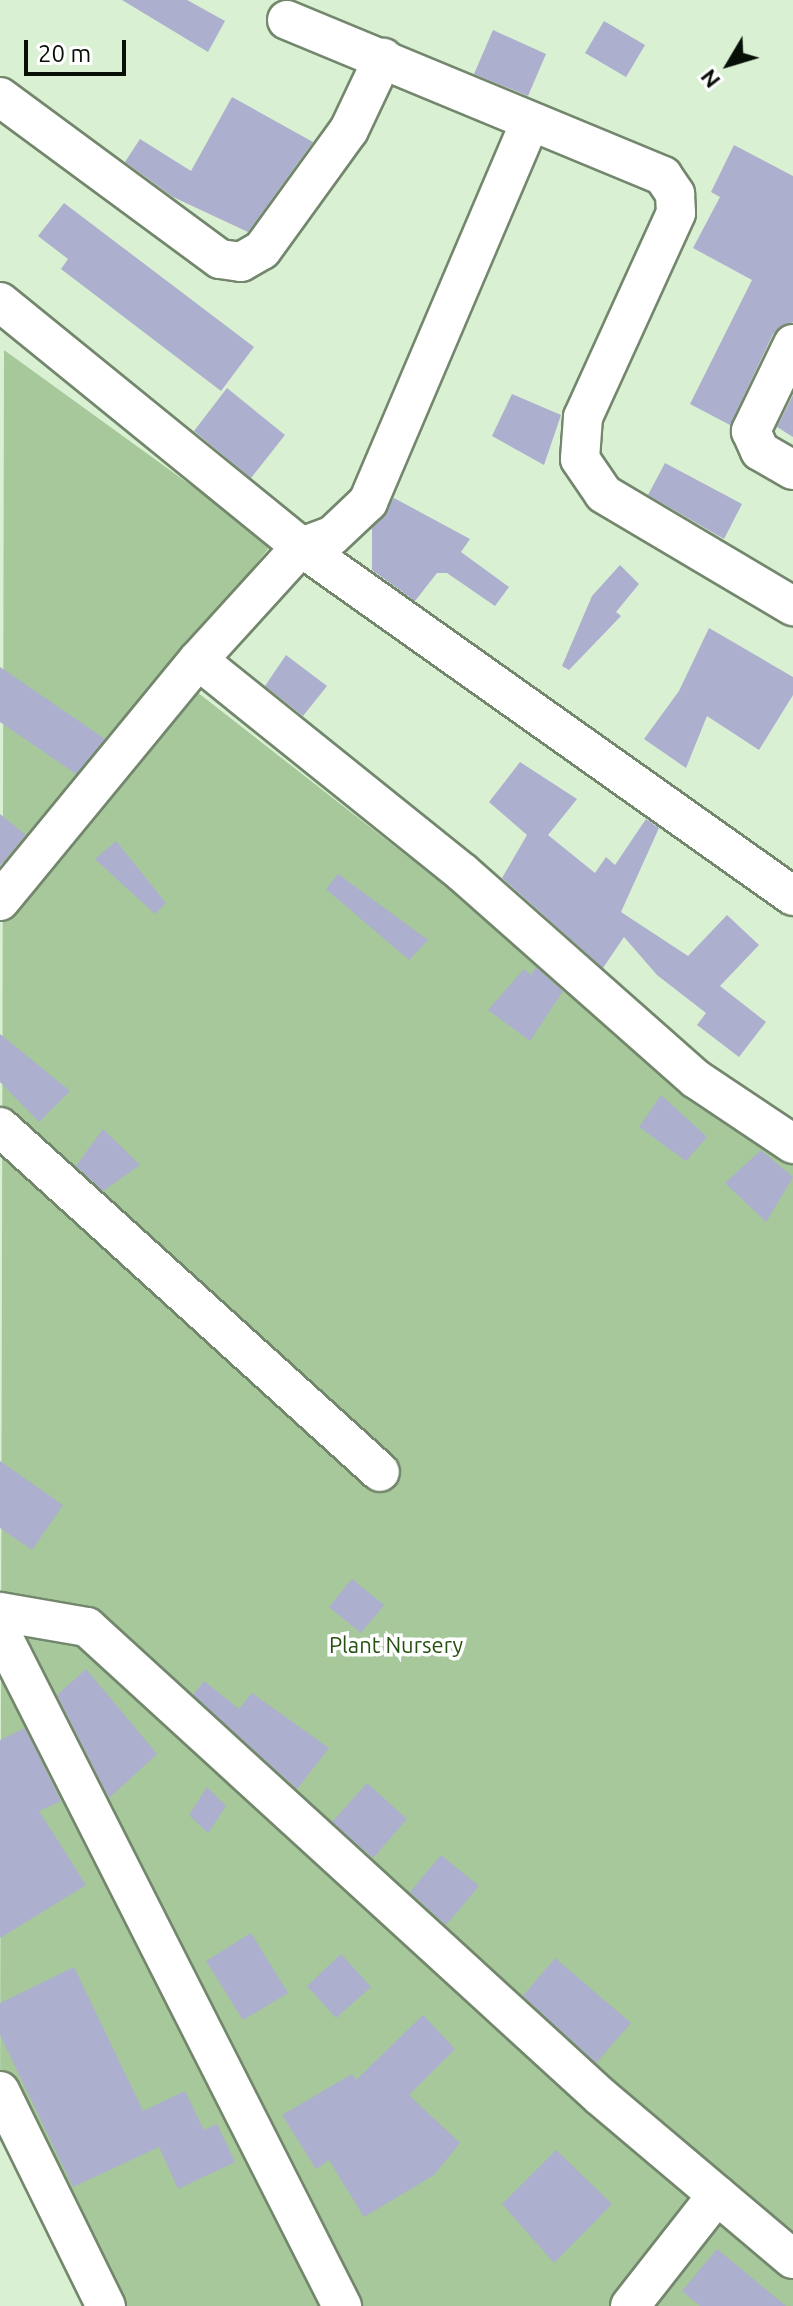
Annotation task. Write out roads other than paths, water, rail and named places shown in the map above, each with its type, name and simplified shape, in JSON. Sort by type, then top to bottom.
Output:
[{"type":"street","points":[[287,20],[663,176],[675,194],[676,213],[577,434],[589,478],[604,494],[793,606]]},
{"type":"street","points":[[0,97],[220,259],[241,262],[262,250],[349,130],[383,58]]},
{"type":"street","points":[[0,901],[198,660],[301,547],[332,536],[368,502],[530,123]]},
{"type":"street","points":[[0,302],[301,547],[793,896]]},
{"type":"street","points":[[793,344],[751,431],[760,451],[793,470]]},
{"type":"street","points":[[198,660],[463,873],[696,1079],[793,1144]]},
{"type":"street","points":[[0,1127],[380,1472]]},
{"type":"street","points":[[0,1612],[87,1627],[717,2195],[793,2259]]},
{"type":"street","points":[[0,1631],[342,2306]]},
{"type":"street","points":[[0,2091],[106,2306]]},
{"type":"street","points":[[630,2306],[717,2195]]},
{"type":"park label","name":"Plant Nursery","points":[[396,1645]]}]
